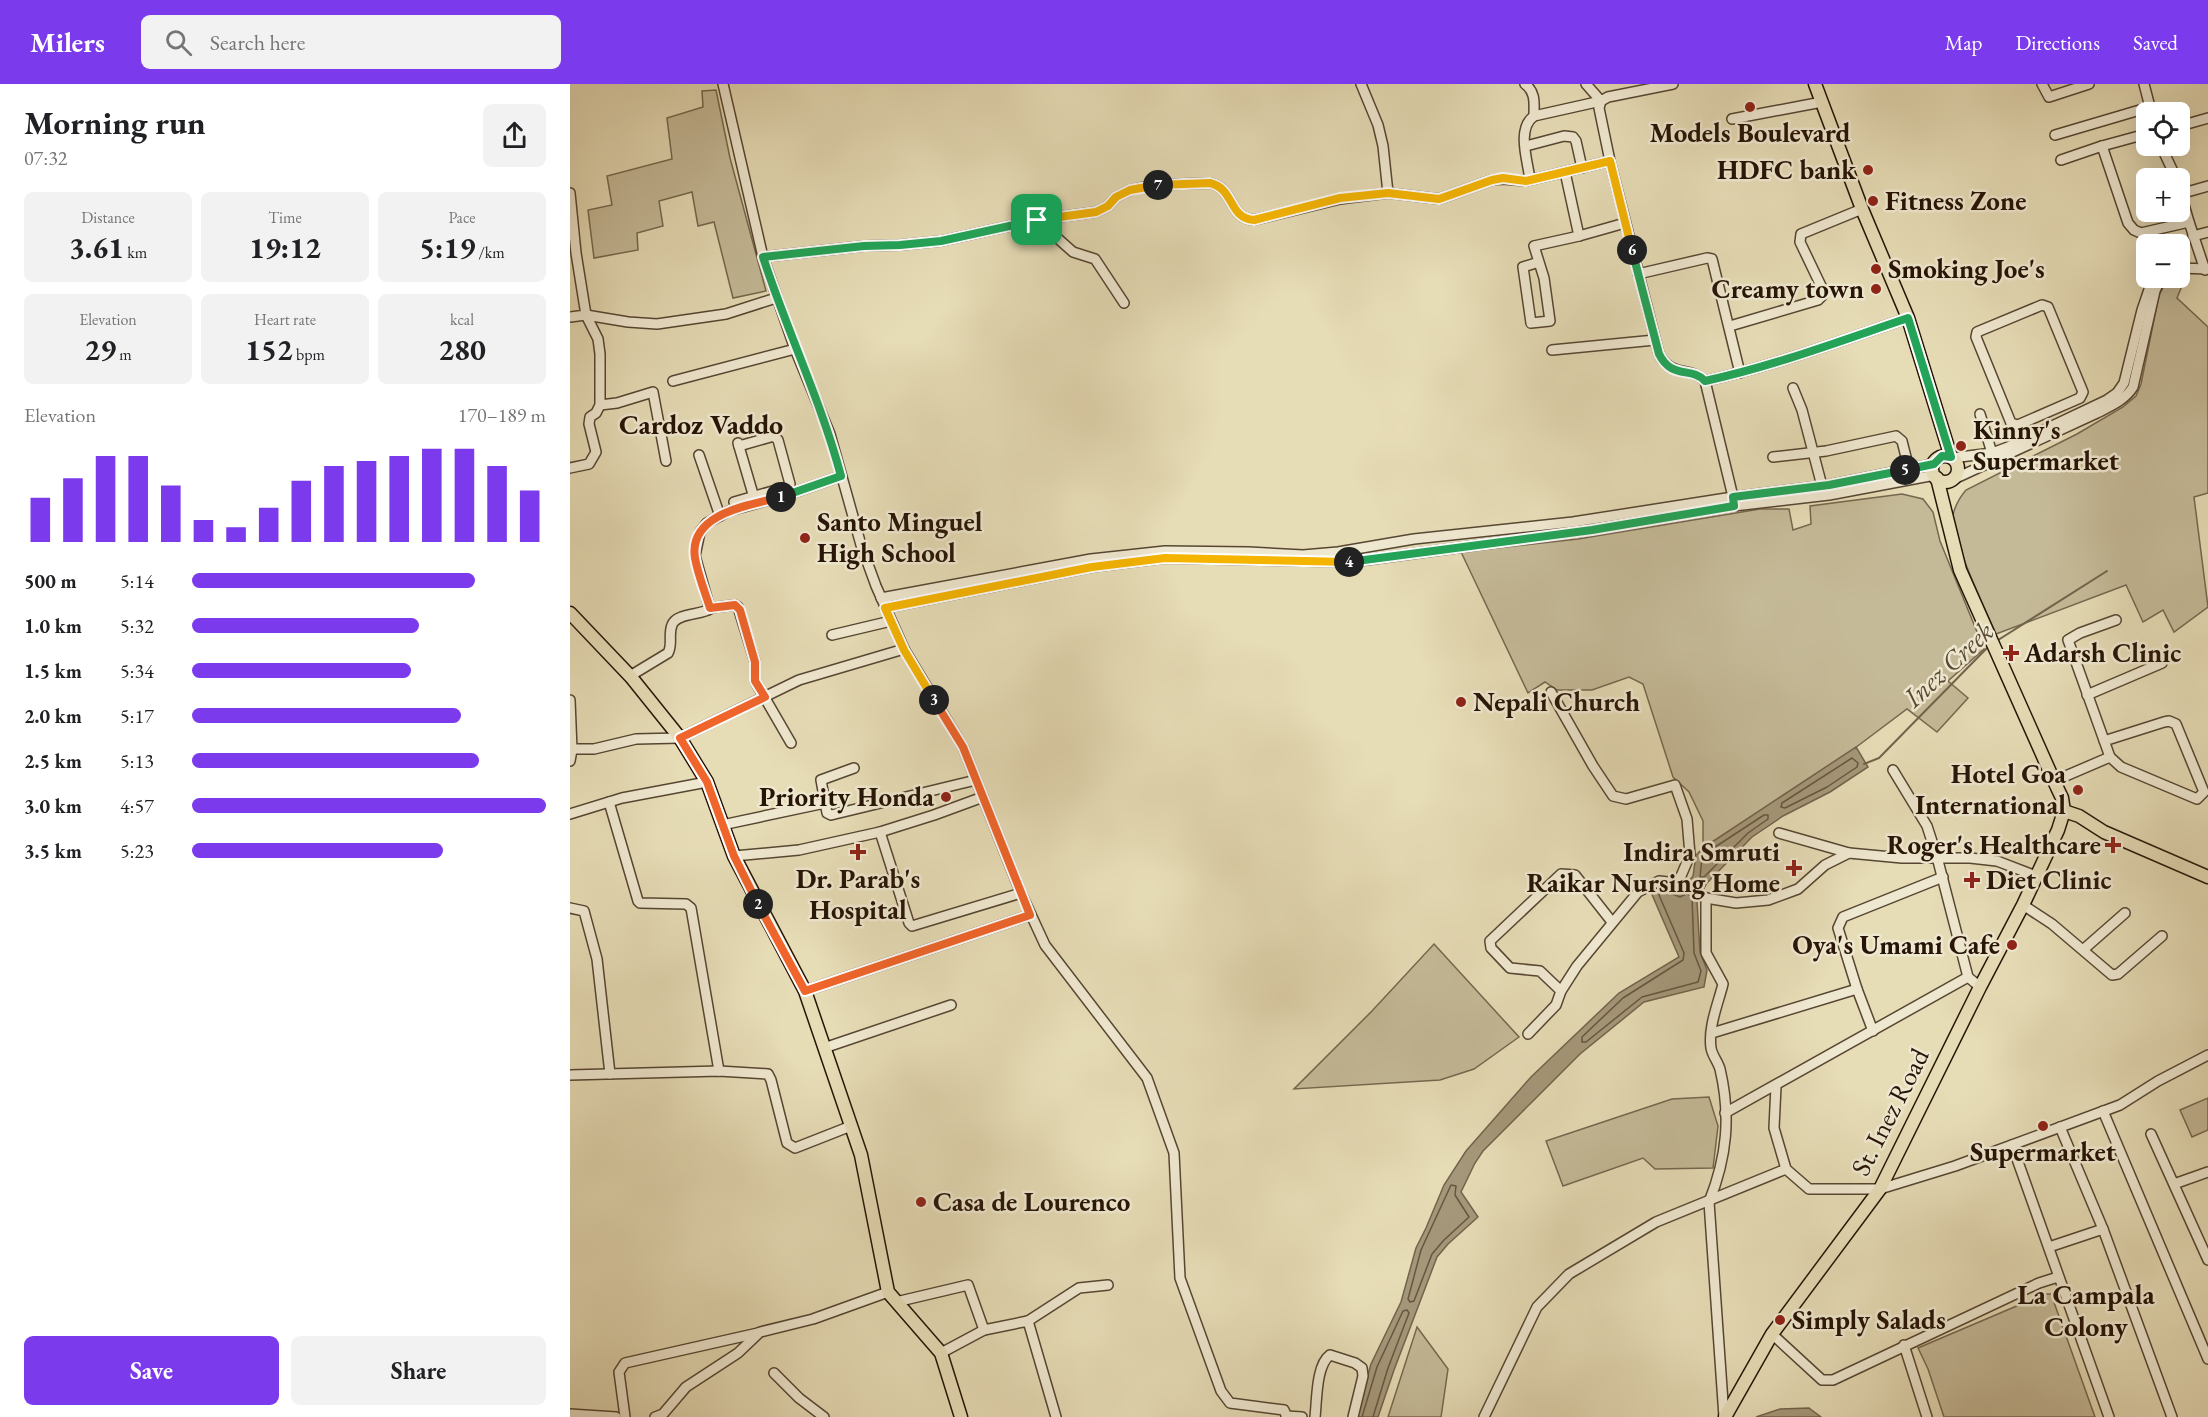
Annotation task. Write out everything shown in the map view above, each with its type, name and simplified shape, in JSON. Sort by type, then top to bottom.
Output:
[{"type":"main road","points":[[1815,84],[1862,209],[1908,318],[1943,437],[1941,465],[1946,516],[1960,570],[2062,798],[2064,811],[2079,816],[2104,832],[2208,877]]},
{"type":"main road","points":[[1941,465],[1958,469],[1952,480],[1946,516]]},
{"type":"main road","points":[[1941,465],[1952,480]]},
{"type":"main road","points":[[570,613],[630,676],[680,738],[707,782],[734,856],[805,991],[861,1155],[892,1297],[941,1353],[962,1417]]},
{"type":"main road","name":"St. Inez Road","points":[[1725,1417],[1772,1334],[1880,1190],[2023,905],[2058,830],[2064,811]]},
{"type":"street","points":[[723,84],[763,257],[795,349],[830,434],[861,545],[885,608],[904,650],[963,747],[1030,915],[1045,945],[1147,1078],[1174,1153],[1179,1278],[1221,1391],[1230,1403],[1284,1410],[1286,1417],[1302,1417]]},
{"type":"street","points":[[1361,84],[1378,125],[1383,146],[1388,193]]},
{"type":"street","points":[[1525,84],[1530,87],[1534,98],[1534,116]]},
{"type":"street","points":[[1586,84],[1601,101]]},
{"type":"street","points":[[1530,180],[1524,129],[1527,121],[1534,116],[1672,84]]},
{"type":"street","points":[[2042,84],[2049,97],[2089,84]]},
{"type":"street","points":[[2144,84],[2148,102]]},
{"type":"street","points":[[1601,101],[1599,108],[1610,161],[1655,340],[1664,363],[1671,369],[1701,377],[1705,381],[1734,501]]},
{"type":"street","points":[[1732,119],[1822,102]]},
{"type":"street","points":[[2055,135],[2136,114]]},
{"type":"street","points":[[2190,123],[2208,118]]},
{"type":"street","points":[[1526,146],[1564,136],[1573,137],[1582,168]]},
{"type":"street","points":[[2061,160],[2136,137]]},
{"type":"street","points":[[2102,146],[2128,223],[2134,230],[2141,233],[2189,222],[2206,270],[2190,270]]},
{"type":"street","points":[[763,257],[864,246],[941,241],[1037,220],[1096,212],[1130,190],[1153,185],[1210,183],[1218,185],[1226,192],[1238,215],[1244,219],[1254,220],[1340,198],[1388,193],[1439,199],[1492,180],[1503,178],[1518,182],[1610,161]]},
{"type":"street","points":[[1565,172],[1579,236]]},
{"type":"street","points":[[2190,190],[2208,186]]},
{"type":"street","points":[[570,193],[576,253],[586,315],[598,339],[600,405],[596,413],[590,417],[589,424],[596,452],[593,459],[589,464],[570,468]]},
{"type":"street","points":[[1730,326],[1818,300],[1823,295],[1823,290],[1800,242],[1802,234],[1862,209]]},
{"type":"street","points":[[1037,220],[1072,252],[1095,260],[1124,303]]},
{"type":"street","points":[[1539,262],[1523,267],[1532,323],[1550,321],[1549,303],[1539,262],[1534,246],[1625,223]]},
{"type":"street","points":[[2193,236],[2208,232]]},
{"type":"street","points":[[1638,274],[1707,258],[1712,259],[1740,374]]},
{"type":"street","points":[[881,598],[1090,559],[1165,551],[1303,555],[1338,552],[1414,539],[1573,522],[1734,501],[1829,495],[1992,453],[2107,400],[2117,393],[2124,383],[2150,288]]},
{"type":"street","points":[[1952,480],[2097,413],[2115,404],[2129,393],[2133,387],[2156,288]]},
{"type":"street","points":[[570,317],[586,315],[657,324],[726,314],[776,298]]},
{"type":"street","points":[[2042,305],[2048,307],[2083,392],[2080,398],[2053,410],[2018,425],[2011,423],[1976,338],[1977,332],[2042,305]]},
{"type":"street","points":[[1705,381],[1740,374],[1908,318]]},
{"type":"street","points":[[1552,350],[1655,340]]},
{"type":"street","points":[[672,381],[795,349]]},
{"type":"street","points":[[1793,388],[1802,410],[1822,486]]},
{"type":"street","points":[[600,405],[617,403],[653,392],[666,461]]},
{"type":"street","points":[[2053,410],[2058,424]]},
{"type":"street","points":[[1980,414],[1992,453]]},
{"type":"street","points":[[710,608],[695,556],[700,532],[707,522],[790,484],[778,440],[774,435],[738,444],[755,500]]},
{"type":"street","points":[[1773,457],[1814,453],[1896,436],[1902,441],[1909,469]]},
{"type":"street","points":[[699,455],[720,516]]},
{"type":"street","points":[[885,608],[1092,567],[1165,558],[1351,562],[1592,530],[1734,501],[1941,465]]},
{"type":"street","points":[[734,502],[787,495],[841,476]]},
{"type":"street","points":[[630,676],[668,653],[671,648],[673,622],[678,618],[708,611],[710,608],[735,605],[738,607],[755,662],[755,681],[791,742]]},
{"type":"street","points":[[2104,741],[2164,722],[2176,724],[2204,792],[2197,799],[2121,767],[2110,757],[2104,741],[2087,695],[2068,639],[2116,620]]},
{"type":"street","points":[[832,635],[891,621]]},
{"type":"street","points":[[571,749],[594,749],[636,739],[680,738],[799,680],[904,650]]},
{"type":"street","points":[[2087,695],[2162,663]]},
{"type":"street","points":[[1551,692],[1593,766],[1613,796],[1626,799],[1675,785],[1687,819],[1690,855],[1678,883]]},
{"type":"street","points":[[570,700],[570,761]]},
{"type":"street","points":[[2054,781],[2110,757]]},
{"type":"street","points":[[854,768],[821,780],[827,813],[835,816],[976,780]]},
{"type":"street","points":[[1893,770],[1928,826],[1968,977],[1980,987]]},
{"type":"street","points":[[570,814],[609,802],[707,782]]},
{"type":"street","points":[[734,856],[799,850],[880,832],[983,797]]},
{"type":"street","points":[[609,802],[638,901],[640,903],[686,904],[691,908],[719,1071]]},
{"type":"street","points":[[722,825],[825,802]]},
{"type":"street","points":[[880,832],[909,923],[912,926],[1021,893]]},
{"type":"street","points":[[1779,833],[1849,853],[1902,858],[1970,858],[1997,861],[2036,876]]},
{"type":"street","points":[[1528,1034],[1556,1005],[1561,991],[1578,966],[1638,892],[1659,882],[1678,883],[1706,898],[1736,903],[1768,900],[1798,889],[1824,865],[1849,853]]},
{"type":"street","points":[[1561,991],[1540,971],[1510,968],[1491,948],[1490,941],[1561,874],[1575,875],[1612,922]]},
{"type":"street","points":[[1873,1031],[1857,989],[1839,928],[1843,917],[1943,877]]},
{"type":"street","points":[[1706,898],[1706,953],[1723,984],[1713,1022],[1711,1049],[1720,1068],[1726,1143],[1719,1176],[1709,1202],[1725,1417]]},
{"type":"street","points":[[2023,905],[2084,949],[2112,975],[2115,975],[2162,936]]},
{"type":"street","points":[[570,908],[584,911],[595,948],[610,1074]]},
{"type":"street","points":[[2084,949],[2125,913]]},
{"type":"street","points":[[805,991],[1030,915]]},
{"type":"street","points":[[1725,1113],[1968,977]]},
{"type":"street","points":[[1712,1033],[1857,989]]},
{"type":"street","points":[[824,1048],[951,1005]]},
{"type":"street","points":[[1776,1086],[1774,1128],[1785,1169],[1809,1189],[1880,1190],[2120,1105],[2158,1081],[2208,1055]]},
{"type":"street","points":[[570,1075],[719,1071],[768,1074],[790,1147],[795,1148],[851,1126]]},
{"type":"street","points":[[2103,1111],[2208,1359]]},
{"type":"street","points":[[2060,1127],[2103,1228],[2172,1417]]},
{"type":"street","points":[[2151,1134],[2205,1245],[2208,1260]]},
{"type":"street","points":[[2012,1145],[2109,1417]]},
{"type":"street","points":[[1484,1417],[1537,1307],[1569,1274],[1656,1222],[1785,1169]]},
{"type":"street","points":[[2174,1184],[2208,1172]]},
{"type":"street","points":[[2049,1247],[2103,1228]]},
{"type":"street","points":[[1772,1334],[1822,1380],[1833,1380],[2039,1283],[2058,1277]]},
{"type":"street","points":[[626,1417],[619,1372],[625,1364],[813,1319],[892,1297],[968,1285],[984,1330]]},
{"type":"street","points":[[941,1353],[984,1330],[1028,1321],[1079,1288],[1108,1285]]},
{"type":"street","points":[[1028,1321],[1056,1417]]},
{"type":"street","points":[[656,1417],[663,1414],[686,1387],[738,1353],[760,1332]]},
{"type":"street","points":[[1904,1345],[1927,1417]]},
{"type":"street","points":[[1315,1417],[1321,1368],[1323,1360],[1330,1355],[1355,1363],[1362,1368],[1363,1376],[1353,1417]]},
{"type":"street","points":[[774,1373],[799,1398],[824,1417]]},
{"type":"street","points":[[570,1414],[616,1417]]},
{"type":"shaded area","points":[[716,90],[730,158],[766,291],[733,298],[714,222],[698,226],[692,192],[659,201],[663,226],[637,233],[638,250],[594,258],[588,210],[612,205],[607,176],[672,159],[667,118],[703,107],[702,91]]},
{"type":"shaded area","points":[[2163,288],[2181,288],[2177,298],[2208,327],[2208,493],[2194,497],[2208,607],[2174,632],[2163,610],[2143,622],[2126,585],[1996,634],[1957,539],[1953,515],[1955,508],[1966,490],[2077,434],[2123,407],[2136,396],[2141,384],[2159,295]]},
{"type":"shaded area","points":[[1902,494],[1923,499],[1933,512],[1940,541],[1984,649],[1948,681],[1968,698],[1937,732],[1907,709],[1847,754],[1703,848],[1703,821],[1689,792],[1673,777],[1643,684],[1629,677],[1592,690],[1557,690],[1545,682],[1528,693],[1461,552],[1578,539],[1760,509],[1789,509],[1793,530],[1811,524],[1810,506]]},
{"type":"shaded area","points":[[1434,944],[1519,1037],[1474,1069],[1440,1080],[1294,1089],[1372,1011]]},
{"type":"shaded area","points":[[1709,1097],[1718,1126],[1713,1168],[1655,1169],[1643,1158],[1563,1186],[1546,1141],[1672,1099]]},
{"type":"shaded area","points":[[2208,1098],[2208,1130],[2192,1137],[2180,1110]]},
{"type":"shaded area","points":[[2045,1294],[2051,1294],[2095,1417],[1944,1417],[1928,1369],[1918,1348]]},
{"type":"shaded area","points":[[1417,1327],[1448,1369],[1441,1417],[1388,1417]]},
{"type":"water","points":[[1856,747],[1868,767],[1830,792],[1783,816],[1752,837],[1707,883],[1697,901],[1700,952],[1707,970],[1704,987],[1644,1002],[1580,1054],[1483,1151],[1461,1192],[1478,1217],[1437,1257],[1378,1417],[1356,1417],[1371,1364],[1401,1302],[1416,1248],[1444,1185],[1466,1151],[1531,1077],[1619,993],[1679,957],[1650,890],[1669,885],[1681,891],[1693,876],[1696,855],[1703,848]]},
{"type":"water","points":[[1809,1408],[1821,1417],[1756,1417],[1780,1409]]},
{"type":"waterway","name":"Inez Creek","points":[[1995,642],[2107,571]]},
{"type":"waterway","name":"Inez Creek","points":[[1864,764],[1879,758],[1988,647]]},
{"type":"place","name":"Models Boulevard","points":[[1750,107]]},
{"type":"place","name":"HDFC bank","points":[[1868,170]]},
{"type":"place","name":"Fitness Zone","points":[[1873,201]]},
{"type":"place","name":"Smoking Joe's","points":[[1876,269]]},
{"type":"place","name":"Creamy town","points":[[1876,289]]},
{"type":"place","name":"Kinny's Supermarket","points":[[1961,446]]},
{"type":"place","name":"Santo Minguel High School","points":[[805,538]]},
{"type":"place","name":"Adarsh Clinic","points":[[2011,653]]},
{"type":"place","name":"Nepali Church","points":[[1461,702]]},
{"type":"place","name":"Hotel Goa International","points":[[2078,790]]},
{"type":"place","name":"Priority Honda","points":[[946,797]]},
{"type":"place","name":"Roger's Healthcare","points":[[2113,845]]},
{"type":"place","name":"Dr. Parab's Hospital","points":[[858,852]]},
{"type":"place","name":"Indira Smruti Raikar Nursing Home","points":[[1794,868]]},
{"type":"place","name":"Diet Clinic","points":[[1972,880]]},
{"type":"place","name":"Oya's Umami Cafe","points":[[2012,945]]},
{"type":"place","name":"Supermarket","points":[[2043,1126]]},
{"type":"place","name":"Casa de Lourenco","points":[[921,1202]]},
{"type":"place","name":"Simply Salads","points":[[1780,1320]]},
{"type":"district","name":"Cardoz Vaddo","points":[[701,424]]},
{"type":"district","name":"La Campala Colony","points":[[2086,1310]]},
{"type":"route","points":[[1610,161],[1659,354],[1664,363],[1671,369],[1701,377],[1705,381],[1740,374],[1908,318],[1951,457],[1942,456],[1934,464],[1829,485],[1733,497],[1734,506],[1592,530],[1351,562],[1165,558],[1092,567],[885,608],[904,650],[963,747],[1030,915],[805,991],[734,856],[707,782],[680,738],[765,697],[754,678],[755,662],[740,610],[735,605],[710,608],[695,556],[700,532],[707,522],[729,511],[787,495],[841,476],[830,434],[795,349],[763,257],[864,246],[941,241],[1037,220],[1096,212],[1130,190],[1153,185],[1210,183],[1218,185],[1226,192],[1238,215],[1244,219],[1254,220],[1340,198],[1388,193],[1439,199],[1492,180],[1503,178],[1518,182],[1526,181],[1610,161]]}]
